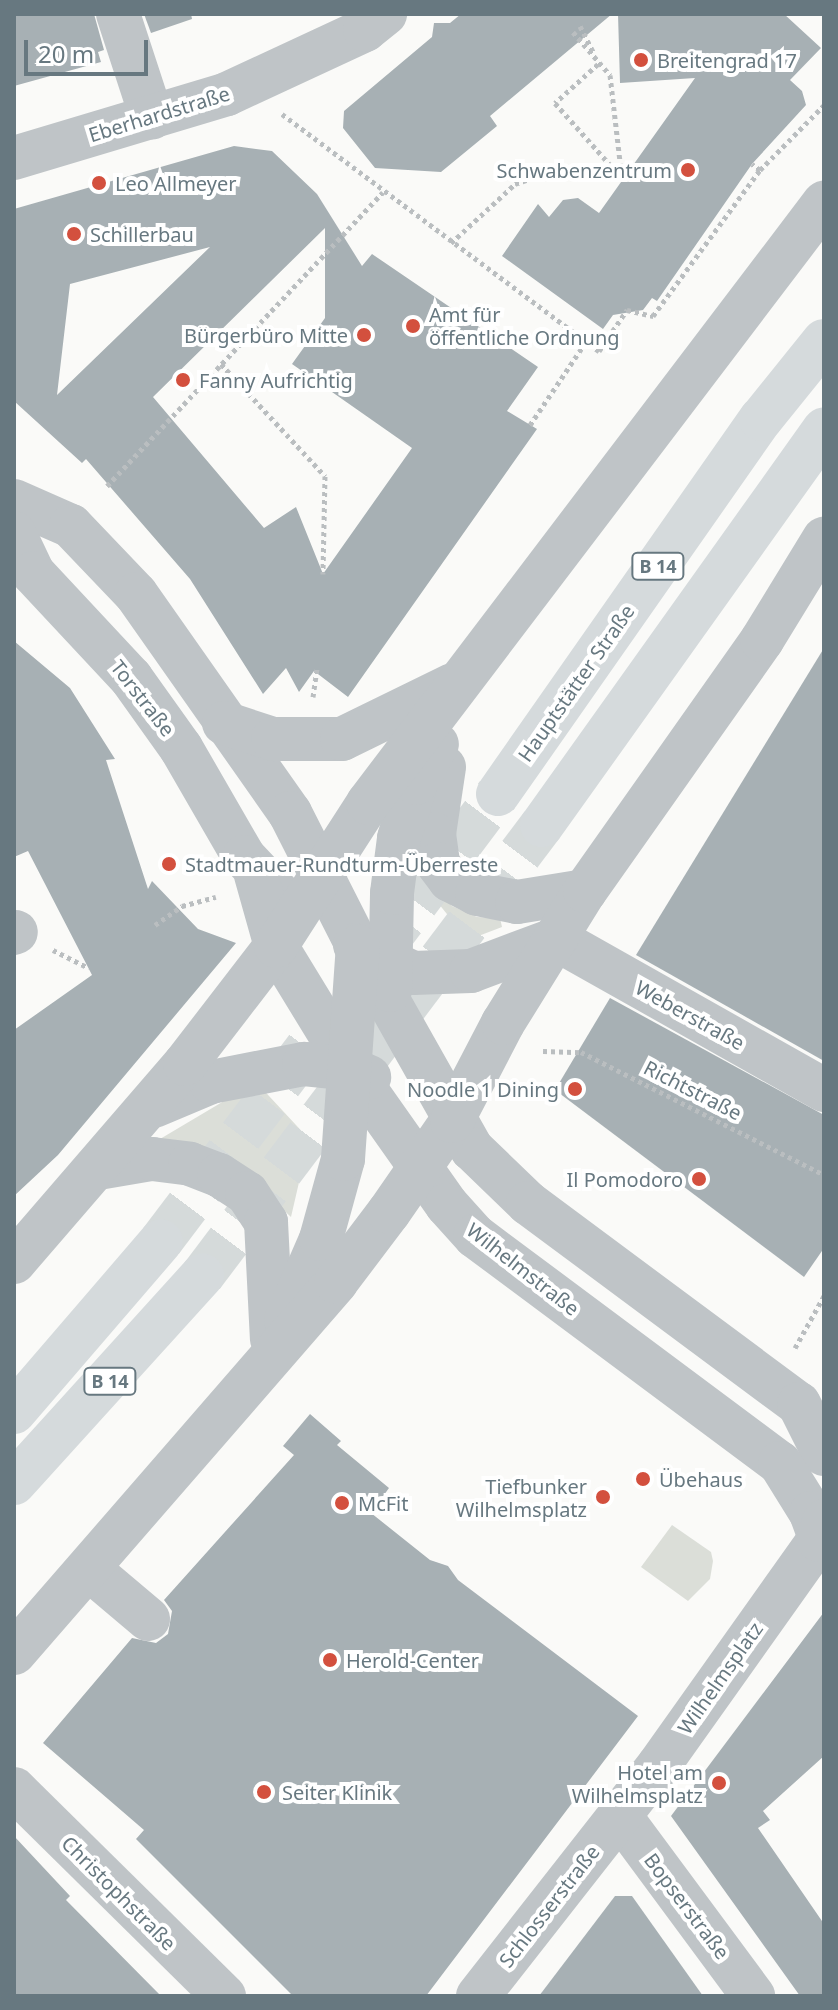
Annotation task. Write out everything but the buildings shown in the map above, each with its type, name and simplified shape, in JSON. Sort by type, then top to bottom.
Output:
[{"type":"main road","name":"Hauptstätter Straße","points":[[498,794],[761,419],[824,341]]},
{"type":"main road","name":"B 14","points":[[542,825],[824,429]]},
{"type":"main road","name":"B 14","points":[[14,1412],[161,1241]]},
{"type":"main road","name":"B 14","points":[[14,1483],[202,1276]]},
{"type":"street","points":[[118,14],[152,118]]},
{"type":"street","name":"Eberhardstraße","points":[[14,158],[227,94],[365,30],[385,14]]},
{"type":"street","points":[[14,1262],[98,1168],[288,928],[368,803],[469,676],[824,203]]},
{"type":"street","points":[[14,501],[71,526],[136,594],[290,813],[323,870]]},
{"type":"street","name":"Torstraße","points":[[14,533],[24,585],[131,678],[181,748],[288,928]]},
{"type":"street","points":[[14,1653],[90,1570],[273,1352],[336,1282],[389,1212],[452,1121],[503,1023],[585,891],[762,640],[824,539]]},
{"type":"street","points":[[224,723],[273,739],[342,739],[469,676]]},
{"type":"street","points":[[469,676],[437,797],[438,864],[450,880],[477,894],[517,902],[585,891]]},
{"type":"street","points":[[273,1352],[334,1200],[343,1159],[351,1069],[379,972],[399,838],[416,783],[469,676]]},
{"type":"street","name":"Wilhelmstraße","points":[[323,870],[379,972],[452,1121],[472,1149],[528,1203],[782,1388],[799,1404],[814,1468],[822,1537]]},
{"type":"street","points":[[288,928],[379,972],[471,971],[556,939]]},
{"type":"street","name":"Wilhelmstraße","points":[[288,928],[351,1069],[475,1236],[780,1463],[814,1468]]},
{"type":"street","name":"Weberstraße","points":[[556,939],[824,1090]]},
{"type":"street","points":[[379,972],[401,1095],[420,1165]]},
{"type":"street","points":[[146,1109],[211,1082],[259,1070],[304,1064],[351,1069],[452,1121]]},
{"type":"street","points":[[98,1168],[152,1159],[190,1164],[219,1175],[247,1193],[266,1222],[273,1352]]},
{"type":"street","points":[[389,1212],[475,1236]]},
{"type":"street","name":"Wilhelmsplatz","points":[[620,1816],[822,1537]]},
{"type":"street","points":[[90,1570],[148,1619]]},
{"type":"street","name":"Christophstraße","points":[[14,1789],[71,1871],[224,1996]]},
{"type":"street","name":"Schlosserstraße","points":[[478,1996],[620,1816]]},
{"type":"street","name":"Bopserstraße","points":[[620,1816],[753,1996]]},
{"type":"path","points":[[580,26],[598,64]]},
{"type":"path","points":[[573,32],[610,75],[622,178]]},
{"type":"path","points":[[598,64],[555,103],[622,178]]},
{"type":"path","points":[[299,130],[599,351],[627,310],[653,316],[760,170],[824,105]]},
{"type":"path","points":[[752,164],[760,170]]},
{"type":"path","points":[[451,243],[515,184],[556,170],[622,178]]},
{"type":"path","points":[[107,486],[383,192]]},
{"type":"path","points":[[530,425],[585,343]]},
{"type":"path","points":[[221,364],[325,476],[323,574]]},
{"type":"path","points":[[313,710],[317,669]]},
{"type":"path","points":[[155,925],[182,906],[216,897]]},
{"type":"path","name":"Richtstraße","points":[[543,1051],[581,1052],[824,1175]]},
{"type":"path","points":[[782,1388],[795,1347],[824,1296]]},
{"type":"shaded area","points":[[426,880],[452,906],[477,917],[500,918],[502,927],[468,940],[421,882]]},
{"type":"shaded area","points":[[256,1082],[309,1139],[291,1217],[222,1152],[160,1139]]},
{"type":"shaded area","points":[[672,1525],[711,1552],[713,1561],[710,1579],[688,1601],[641,1567]]},
{"type":"tunnel","points":[[377,955],[498,794]]},
{"type":"tunnel","points":[[202,1276],[542,825]]},
{"type":"tunnel","points":[[161,1241],[309,1045]]},
{"type":"place","name":"Breitengrad 17","points":[[641,60]]},
{"type":"place","name":"Schwabenzentrum","points":[[688,170]]},
{"type":"place","name":"Leo Allmeyer","points":[[99,183]]},
{"type":"place","name":"Schillerbau","points":[[74,234]]},
{"type":"place","name":"Amt für öffentliche Ordnung","points":[[413,326]]},
{"type":"place","name":"Bürgerbüro Mitte","points":[[364,335]]},
{"type":"place","name":"Fanny Aufrichtig","points":[[183,380]]},
{"type":"place","name":"Stadtmauer-Rundturm-Überreste","points":[[169,864]]},
{"type":"place","name":"Noodle 1 Dining","points":[[575,1089]]},
{"type":"place","name":"Il Pomodoro","points":[[699,1179]]},
{"type":"place","name":"Übehaus","points":[[643,1479]]},
{"type":"place","name":"Tiefbunker Wilhelmsplatz","points":[[603,1497]]},
{"type":"place","name":"McFit","points":[[342,1503]]},
{"type":"place","name":"Herold-Center","points":[[330,1660]]},
{"type":"place","name":"Hotel am Wilhelmsplatz","points":[[719,1783]]},
{"type":"place","name":"Seiter Klinik","points":[[264,1792]]}]
